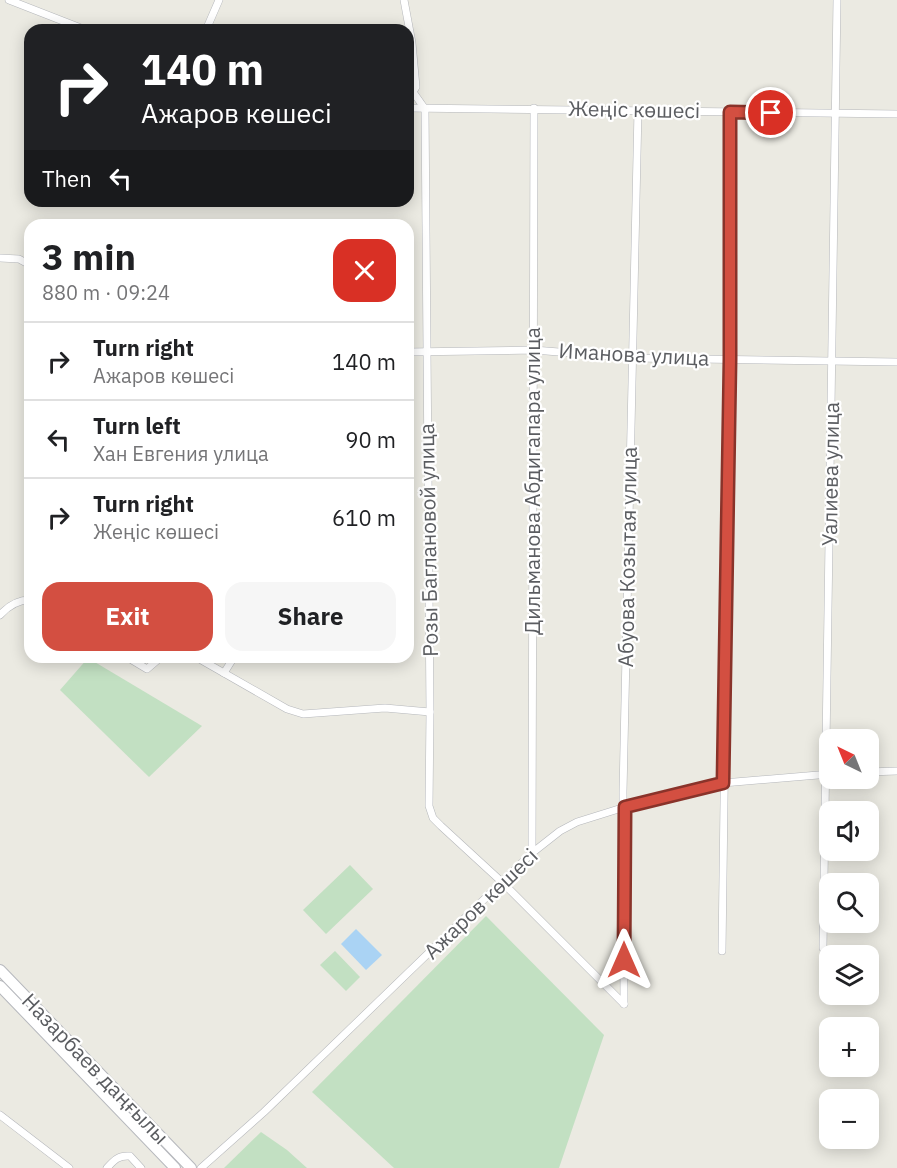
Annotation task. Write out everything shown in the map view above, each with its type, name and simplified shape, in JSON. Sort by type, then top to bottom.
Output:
[{"type":"main road","name":"Назарбаев даңғылы","points":[[0,970],[191,1168]]},
{"type":"main road","name":"Назарбаев даңғылы","points":[[0,986],[175,1168]]},
{"type":"street","points":[[9,0],[71,24]]},
{"type":"street","points":[[209,24],[219,0]]},
{"type":"street","name":"Розы Баглановой улица","points":[[404,0],[408,24]]},
{"type":"street","name":"Уалиева улица","points":[[828,729],[837,0]]},
{"type":"street","name":"Розы Баглановой улица","points":[[414,65],[416,87],[414,90]]},
{"type":"street","name":"Розы Баглановой улица","points":[[414,94],[424,109],[429,806],[433,818],[503,883],[624,1004]]},
{"type":"street","name":"Жеңіс көшесі","points":[[414,108],[897,114]]},
{"type":"street","name":"Дильманова Абдигапара улица","points":[[532,853],[534,108]]},
{"type":"street","name":"Абуова Козытая улица","points":[[624,1004],[625,807],[623,792],[638,110]]},
{"type":"street","points":[[722,951],[730,359],[730,112]]},
{"type":"street","points":[[0,258],[20,259],[24,261]]},
{"type":"street","name":"Иманова улица","points":[[414,352],[534,350],[633,358],[897,362]]},
{"type":"street","points":[[0,615],[7,608],[24,600]]},
{"type":"street","points":[[137,663],[147,669],[154,663]]},
{"type":"street","points":[[206,663],[287,709],[303,714],[385,708],[430,712]]},
{"type":"street","points":[[224,673],[230,663]]},
{"type":"street","points":[[879,772],[897,771]]},
{"type":"street","name":"Ажаров көшесі","points":[[201,1168],[264,1112],[532,853],[560,831],[577,822],[625,807],[723,783],[819,775]]},
{"type":"street","name":"Уалиева улица","points":[[823,945],[827,789]]},
{"type":"street","points":[[0,1115],[69,1168]]},
{"type":"street","points":[[107,1168],[123,1155],[130,1156],[141,1168]]},
{"type":"green space","points":[[84,663],[96,663],[202,726],[149,777],[60,690]]},
{"type":"green space","points":[[350,865],[373,889],[326,934],[303,910]]},
{"type":"green space","points":[[486,916],[604,1035],[559,1168],[394,1168],[312,1092]]},
{"type":"green space","points":[[335,951],[360,977],[346,991],[320,965]]},
{"type":"green space","points":[[261,1132],[287,1150],[307,1168],[224,1168]]},
{"type":"water","points":[[356,929],[382,955],[366,970],[341,944]]},
{"type":"route","points":[[624,960],[625,807],[723,783],[730,359],[730,112],[771,113]]}]
